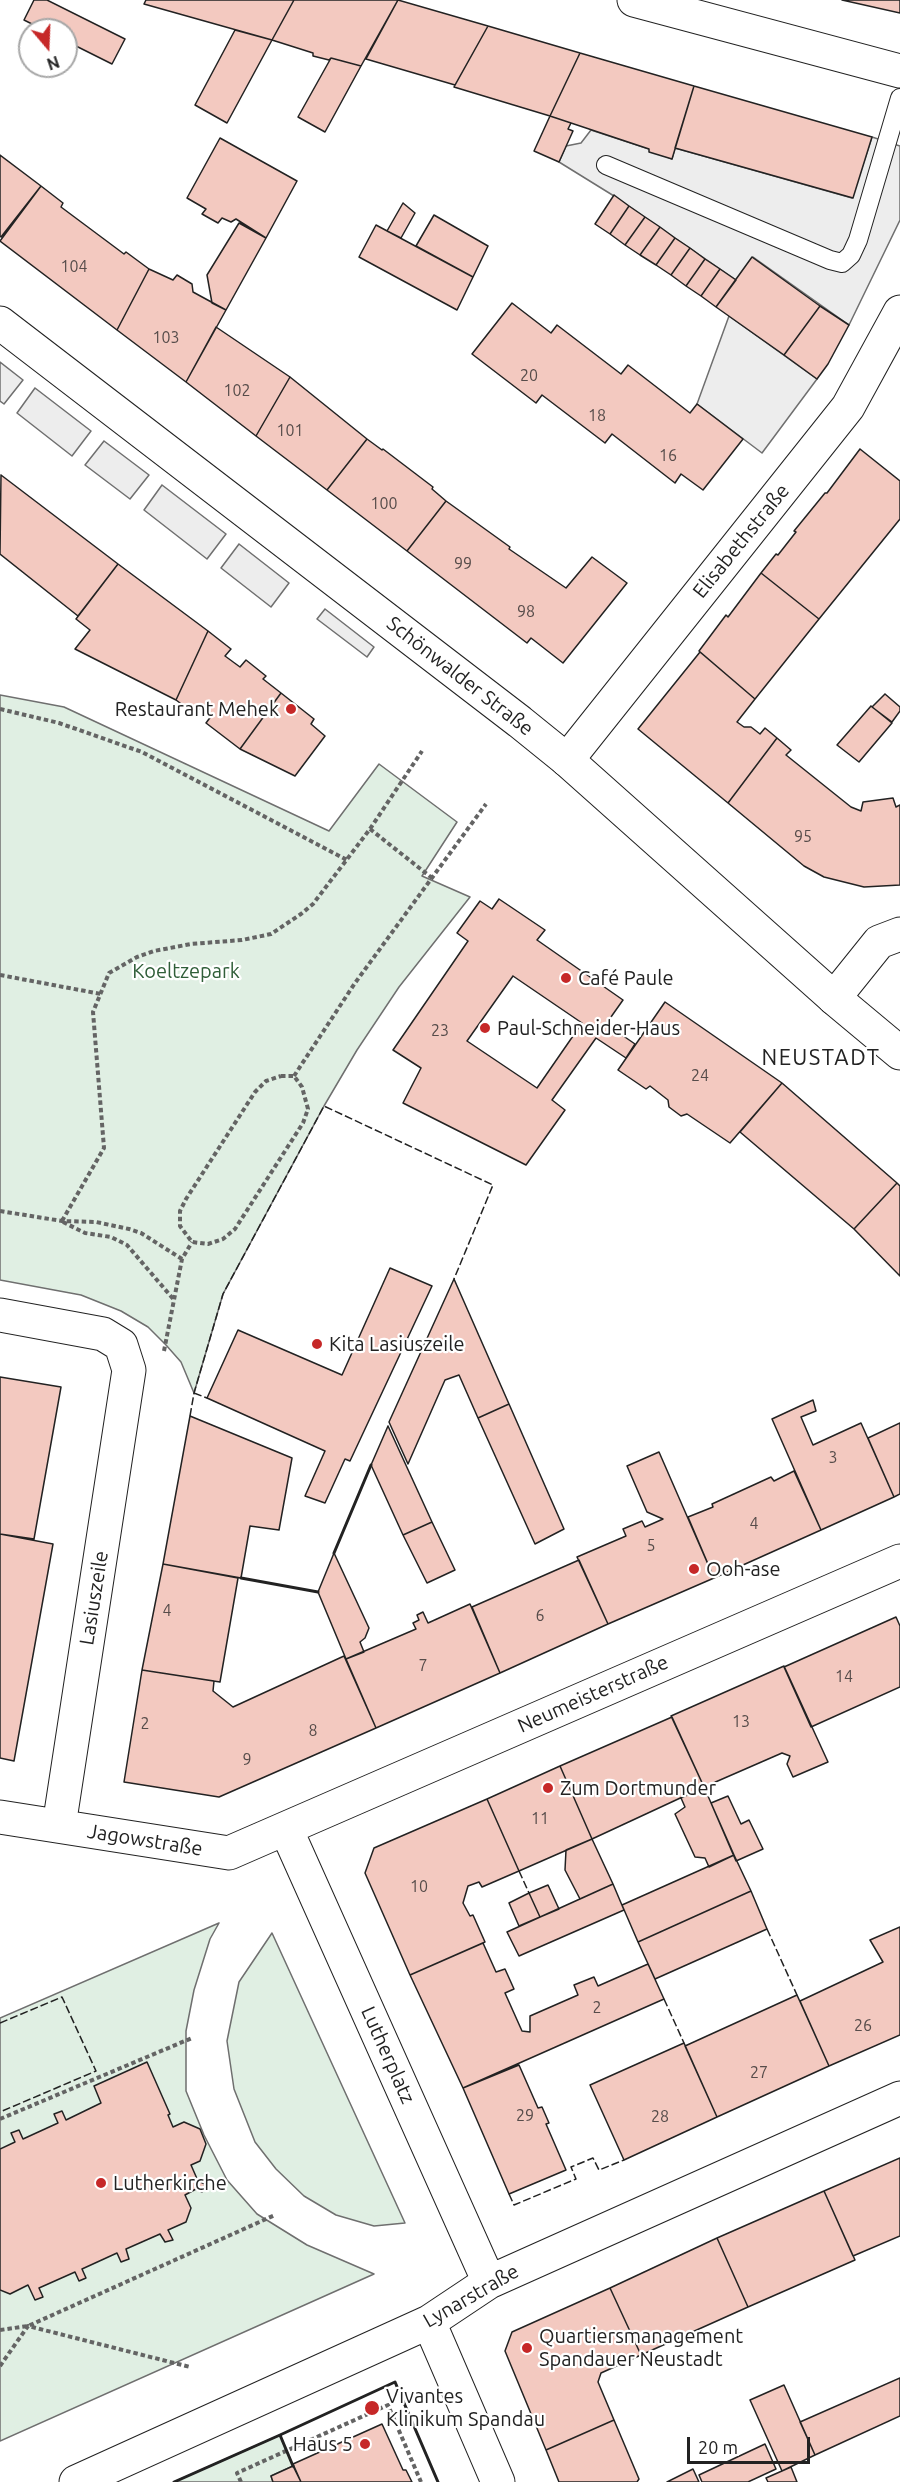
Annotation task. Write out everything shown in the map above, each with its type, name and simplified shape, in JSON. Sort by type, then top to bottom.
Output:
[{"type":"street","points":[[634,0],[900,71]]},
{"type":"street","name":"Elisabethstraße","points":[[567,760],[848,407],[900,312]]},
{"type":"street","name":"Schönwalder Straße","points":[[0,323],[567,760],[834,998],[900,1053]]},
{"type":"street","points":[[834,998],[879,942],[900,934]]},
{"type":"street","name":"Lasiuszeile","points":[[0,1315],[104,1334],[122,1345],[129,1370],[59,1826]]},
{"type":"street","name":"Neumeisterstraße","points":[[286,1829],[900,1561]]},
{"type":"street","name":"Jagowstraße","points":[[0,1817],[229,1853],[286,1829]]},
{"type":"street","name":"Lutherplatz","points":[[286,1829],[489,2282]]},
{"type":"street","name":"Lynarstraße","points":[[76,2482],[429,2322],[489,2282],[900,2098]]},
{"type":"street","points":[[429,2322],[498,2482]]},
{"type":"lane","points":[[606,165],[830,260],[843,263],[851,255],[858,240],[900,98]]},
{"type":"path","points":[[0,709],[59,723],[142,752],[346,860]]},
{"type":"path","points":[[62,1221],[104,1148],[93,1012],[109,973],[137,957],[191,944],[242,940],[271,934],[302,914],[313,904],[370,829],[422,751]]},
{"type":"path","points":[[294,1076],[355,983],[486,804]]},
{"type":"path","points":[[370,829],[432,878]]},
{"type":"path","points":[[0,975],[101,994]]},
{"type":"path","points":[[281,1076],[294,1076],[302,1087],[307,1101],[308,1109],[303,1123],[235,1229],[223,1239],[208,1244],[192,1242],[180,1226],[180,1210],[186,1199],[255,1092],[266,1081],[281,1076]]},
{"type":"path","points":[[0,1211],[62,1221],[96,1222],[141,1233],[182,1259]]},
{"type":"path","points":[[62,1221],[85,1233],[111,1237],[127,1245],[175,1301]]},
{"type":"path","points":[[164,1354],[182,1259],[192,1242]]},
{"type":"path","points":[[0,2119],[192,2038]]},
{"type":"path","points":[[0,2330],[28,2326],[275,2215]]},
{"type":"path","points":[[0,2366],[28,2326]]},
{"type":"path","points":[[28,2326],[190,2367]]},
{"type":"path","points":[[241,2482],[237,2473],[388,2405],[421,2482]]},
{"type":"green space","name":"Koeltzepark","points":[[0,695],[64,707],[329,831],[379,764],[457,822],[422,876],[470,897],[399,987],[357,1050],[324,1106],[223,1294],[194,1393],[181,1362],[166,1345],[148,1327],[121,1311],[81,1295],[0,1280]]},
{"type":"green space","points":[[219,1923],[210,1939],[194,1990],[186,2031],[186,2091],[204,2135],[227,2180],[257,2214],[307,2245],[374,2274],[0,2441],[0,2018]]},
{"type":"green space","points":[[272,1933],[405,2223],[374,2226],[336,2215],[304,2196],[276,2169],[255,2142],[234,2089],[227,2041],[239,1982]]},
{"type":"green space","points":[[280,2435],[293,2466],[271,2476],[273,2482],[174,2482]]},
{"type":"shaded area","points":[[591,130],[672,159],[675,148],[852,198],[872,137],[900,146],[900,220],[849,325],[753,257],[736,280],[614,196],[559,162],[566,146],[581,143]]},
{"type":"shaded area","points":[[729,316],[817,379],[762,453],[697,404]]},
{"type":"shaded area","points":[[0,362],[23,380],[4,404],[0,401]]},
{"type":"shaded area","points":[[35,388],[91,431],[72,456],[17,413]]},
{"type":"shaded area","points":[[104,441],[149,475],[130,499],[85,465]]},
{"type":"shaded area","points":[[162,485],[226,534],[207,559],[144,510]]},
{"type":"shaded area","points":[[239,544],[289,583],[271,607],[221,568]]},
{"type":"shaded area","points":[[325,609],[374,647],[367,657],[317,619]]},
{"type":"building","points":[[34,0],[47,0],[125,39],[112,64],[78,47],[78,18],[25,18]]},
{"type":"building","points":[[146,0],[294,0],[272,40],[144,4]]},
{"type":"building","points":[[294,0],[398,0],[361,66],[313,56],[313,53],[272,40]]},
{"type":"building","points":[[398,0],[488,26],[455,85],[366,59]]},
{"type":"building","points":[[842,0],[900,0],[900,13]]},
{"type":"building","points":[[488,26],[580,53],[550,116],[454,87]]},
{"type":"building","points":[[235,30],[272,40],[227,123],[195,105]]},
{"type":"building","points":[[580,53],[694,86],[672,159],[550,116]]},
{"type":"building","points":[[331,58],[361,66],[325,132],[298,117]]},
{"type":"building","points":[[694,86],[872,137],[853,198],[675,148]]},
{"type":"building","points":[[550,116],[571,123],[568,129],[573,131],[559,162],[534,151]]},
{"type":"building","points":[[220,138],[297,181],[266,238],[236,219],[231,222],[222,218],[218,223],[202,214],[206,209],[187,198]]},
{"type":"building","points":[[0,155],[41,186],[1,237],[0,236]]},
{"type":"building","points":[[41,186],[63,203],[61,207],[124,254],[126,252],[149,269],[117,330],[0,241]]},
{"type":"building","points":[[614,195],[629,206],[610,234],[595,224]]},
{"type":"building","points":[[403,203],[415,213],[401,238],[387,231]]},
{"type":"building","points":[[629,206],[645,217],[625,245],[610,234]]},
{"type":"building","points":[[434,215],[488,246],[473,277],[416,246]]},
{"type":"building","points":[[645,217],[660,227],[640,255],[625,245]]},
{"type":"building","points":[[239,223],[266,238],[226,310],[212,303],[207,275]]},
{"type":"building","points":[[376,225],[473,277],[457,310],[359,257]]},
{"type":"building","points":[[660,227],[675,238],[656,265],[640,255]]},
{"type":"building","points":[[675,238],[690,248],[671,275],[656,265]]},
{"type":"building","points":[[690,248],[705,259],[686,286],[671,275]]},
{"type":"building","points":[[752,257],[820,306],[784,355],[716,307]]},
{"type":"building","points":[[705,259],[720,269],[701,296],[686,286]]},
{"type":"building","points":[[149,269],[173,280],[177,275],[192,284],[193,292],[226,310],[186,382],[117,330]]},
{"type":"building","points":[[720,269],[736,280],[716,307],[701,296]]},
{"type":"building","points":[[512,303],[551,333],[557,325],[621,374],[628,365],[690,413],[697,404],[743,439],[703,490],[681,474],[675,483],[612,434],[605,443],[542,395],[536,403],[472,354]]},
{"type":"building","points":[[820,306],[849,325],[828,364],[817,379],[784,355]]},
{"type":"building","points":[[216,327],[290,377],[256,436],[186,382]]},
{"type":"building","points":[[290,377],[367,439],[327,490],[256,436]]},
{"type":"building","points":[[367,439],[433,487],[432,489],[446,501],[407,551],[327,490]]},
{"type":"building","points":[[860,449],[900,481],[900,519],[819,619],[761,573],[776,554],[778,555],[796,532],[794,531],[827,493]]},
{"type":"building","points":[[1,475],[118,564],[78,616],[0,554]]},
{"type":"building","points":[[446,501],[510,547],[509,549],[566,588],[592,557],[627,583],[563,663],[531,638],[527,643],[407,551]]},
{"type":"building","points":[[118,564],[208,631],[176,700],[75,649],[90,630],[76,619]]},
{"type":"building","points":[[761,573],[819,619],[755,699],[699,651]]},
{"type":"building","points":[[208,631],[231,649],[225,656],[240,667],[246,660],[266,676],[263,679],[281,693],[240,749],[206,723],[212,715],[201,706],[195,714],[176,700]]},
{"type":"building","points":[[700,652],[755,699],[737,722],[744,727],[751,727],[760,734],[765,728],[777,738],[728,803],[638,729]]},
{"type":"building","points":[[281,693],[314,719],[311,724],[325,736],[295,776],[240,749]]},
{"type":"building","points":[[885,694],[900,707],[900,711],[892,722],[872,707]]},
{"type":"building","points":[[871,706],[892,723],[859,762],[837,745]]},
{"type":"building","points":[[777,738],[791,750],[786,755],[851,807],[861,811],[863,802],[893,798],[896,807],[900,805],[900,885],[864,887],[824,877],[804,866],[728,803]]},
{"type":"building","points":[[499,899],[545,930],[537,940],[623,1000],[606,1024],[635,1044],[626,1058],[596,1038],[552,1100],[565,1110],[526,1165],[403,1103],[421,1068],[393,1050],[468,941],[457,933],[480,901],[492,909]],"holes":[[[513,976],[582,1023],[537,1088],[467,1041]]]},
{"type":"building","points":[[665,1002],[782,1083],[730,1143],[687,1114],[681,1116],[669,1107],[668,1100],[650,1086],[646,1089],[618,1070]]},
{"type":"building","points":[[782,1083],[897,1183],[854,1229],[740,1132]]},
{"type":"building","points":[[897,1183],[900,1186],[900,1276],[854,1229]]},
{"type":"building","points":[[390,1268],[432,1286],[350,1461],[345,1459],[325,1503],[305,1496],[325,1451],[207,1398],[238,1330],[342,1375]]},
{"type":"building","points":[[454,1279],[509,1404],[478,1418],[459,1375],[445,1380],[408,1464],[389,1422]]},
{"type":"building","points":[[0,1377],[61,1387],[34,1539],[0,1534]]},
{"type":"building","points":[[813,1400],[816,1411],[801,1417],[813,1445],[861,1423],[894,1497],[821,1530],[772,1419]]},
{"type":"building","points":[[509,1404],[564,1529],[535,1544],[478,1418]]},
{"type":"building","points":[[190,1416],[292,1458],[279,1530],[250,1526],[241,1578],[163,1564]]},
{"type":"building","points":[[900,1423],[900,1494],[894,1497],[868,1438]]},
{"type":"building","points":[[388,1426],[432,1522],[403,1535],[371,1465]]},
{"type":"building","points":[[659,1452],[714,1578],[608,1624],[577,1557],[626,1536],[623,1529],[642,1521],[645,1527],[663,1519],[647,1512],[627,1466]]},
{"type":"building","points":[[794,1471],[821,1530],[714,1578],[688,1517],[713,1507],[712,1504],[771,1477],[774,1481]]},
{"type":"building","points":[[432,1522],[455,1570],[427,1583],[403,1535]]},
{"type":"building","points":[[0,1534],[53,1544],[14,1761],[0,1758]]},
{"type":"building","points":[[334,1553],[369,1628],[365,1638],[360,1642],[364,1652],[346,1659],[318,1592]]},
{"type":"building","points":[[579,1560],[608,1624],[500,1673],[472,1607]]},
{"type":"building","points":[[163,1564],[238,1578],[220,1682],[142,1670]]},
{"type":"building","points":[[470,1604],[500,1673],[376,1728],[346,1659],[416,1629],[413,1623],[419,1620],[417,1615],[423,1612],[428,1623]]},
{"type":"building","points":[[896,1617],[900,1626],[900,1687],[811,1727],[784,1667]]},
{"type":"building","points":[[344,1656],[376,1728],[219,1797],[124,1782],[142,1670],[214,1681],[213,1691],[233,1707]]},
{"type":"building","points":[[784,1666],[828,1762],[793,1777],[787,1764],[790,1756],[782,1753],[704,1787],[671,1716]]},
{"type":"building","points":[[672,1717],[704,1787],[592,1839],[560,1766]]},
{"type":"building","points":[[560,1766],[592,1839],[519,1871],[487,1799]]},
{"type":"building","points":[[704,1787],[734,1855],[709,1867],[705,1858],[695,1857],[675,1814],[685,1807],[681,1798]]},
{"type":"building","points":[[728,1796],[741,1824],[749,1820],[763,1849],[736,1861],[711,1803]]},
{"type":"building","points":[[487,1799],[519,1871],[482,1887],[479,1882],[468,1886],[463,1903],[470,1916],[473,1915],[485,1942],[410,1975],[365,1873],[374,1848]]},
{"type":"building","points":[[592,1839],[613,1884],[580,1899],[565,1870],[566,1850]]},
{"type":"building","points":[[734,1855],[751,1891],[638,1942],[622,1905]]},
{"type":"building","points":[[613,1884],[624,1910],[519,1956],[507,1932]]},
{"type":"building","points":[[548,1885],[559,1909],[540,1917],[529,1893]]},
{"type":"building","points":[[751,1891],[767,1929],[655,1979],[638,1942]]},
{"type":"building","points":[[529,1893],[540,1917],[519,1926],[509,1903]]},
{"type":"building","points":[[900,1927],[900,2035],[829,2066],[800,2001],[883,1962],[870,1940]]},
{"type":"building","points":[[483,1943],[496,1972],[505,1969],[514,1989],[505,1993],[522,2031],[530,2032],[530,2016],[578,1995],[574,1985],[594,1977],[598,1986],[648,1964],[664,1999],[463,2088],[410,1975]]},
{"type":"building","points":[[797,1995],[829,2066],[717,2117],[685,2046]]},
{"type":"building","points":[[684,2043],[717,2117],[624,2160],[590,2085]]},
{"type":"building","name":"Lutherkirche","points":[[147,2062],[170,2114],[168,2115],[173,2127],[184,2122],[200,2129],[206,2144],[200,2161],[191,2165],[198,2181],[205,2184],[202,2192],[196,2189],[185,2195],[191,2208],[186,2222],[168,2230],[173,2240],[165,2242],[160,2234],[126,2249],[129,2259],[121,2262],[117,2253],[82,2269],[86,2278],[79,2281],[75,2272],[39,2288],[43,2297],[35,2300],[28,2285],[10,2294],[0,2290],[0,2149],[15,2142],[11,2133],[19,2130],[23,2139],[58,2123],[54,2114],[62,2111],[66,2120],[101,2103],[94,2086]]},
{"type":"building","points":[[519,2065],[538,2108],[542,2107],[549,2123],[546,2124],[566,2170],[509,2194],[463,2088]]},
{"type":"building","points":[[900,2158],[900,2236],[853,2256],[824,2191]]},
{"type":"building","points":[[824,2191],[855,2260],[748,2307],[717,2238]]},
{"type":"building","points":[[717,2238],[748,2307],[641,2355],[610,2288]]},
{"type":"building","points":[[610,2288],[641,2355],[601,2373],[598,2382],[614,2420],[546,2450],[505,2351],[512,2332]]},
{"type":"building","points":[[900,2378],[900,2416],[815,2455],[800,2422]]},
{"type":"building","points":[[784,2385],[815,2455],[782,2471],[750,2400]]},
{"type":"building","points":[[614,2420],[639,2479],[637,2482],[559,2482],[546,2450]]},
{"type":"building","name":"Haus 5","points":[[382,2424],[403,2470],[406,2470],[412,2482],[301,2482],[293,2464]]},
{"type":"building","points":[[765,2444],[776,2469],[748,2482],[702,2482],[699,2475]]},
{"type":"building","points":[[293,2466],[301,2482],[273,2482],[271,2476]]},
{"type":"building","points":[[791,2467],[797,2482],[768,2482],[766,2478]]},
{"type":"building","points":[[693,2469],[699,2482],[667,2482]]},
{"type":"fence","points":[[190,1416],[194,1393],[223,1294],[324,1106],[493,1185],[454,1279]]},
{"type":"fence","points":[[194,1393],[207,1398]]},
{"type":"fence","points":[[519,1871],[529,1893]]},
{"type":"fence","points":[[767,1929],[797,1995]]},
{"type":"fence","points":[[0,2023],[62,1997],[96,2071],[0,2112]]},
{"type":"fence","points":[[664,1999],[684,2043]]},
{"type":"fence","points":[[509,2194],[514,2205],[576,2179],[571,2167],[593,2158],[599,2170],[624,2160]]},
{"type":"wall","points":[[334,1553],[371,1465]]},
{"type":"wall","points":[[241,1578],[318,1592]]},
{"type":"wall","points":[[280,2435],[395,2382],[438,2482]]},
{"type":"wall","points":[[174,2482],[280,2435],[293,2466]]},
{"type":"place","name":"Restaurant Mehek","points":[[291,709]]},
{"type":"place","name":"Café Paule","points":[[566,978]]},
{"type":"place","name":"Paul-Schneider-Haus","points":[[485,1028]]},
{"type":"place","name":"Kita Lasiuszeile","points":[[317,1344]]},
{"type":"place","name":"Ooh-ase","points":[[694,1569]]},
{"type":"place","name":"Zum Dortmunder","points":[[548,1788]]},
{"type":"place","name":"Lutherkirche","points":[[101,2183]]},
{"type":"place","name":"Quartiersmanagement Spandauer Neustadt","points":[[527,2348]]},
{"type":"place","name":"Vivantes Klinikum Spandau","points":[[372,2408]]},
{"type":"place","name":"Haus 5","points":[[365,2444]]},
{"type":"district","name":"NEUSTADT","points":[[821,1058]]}]
